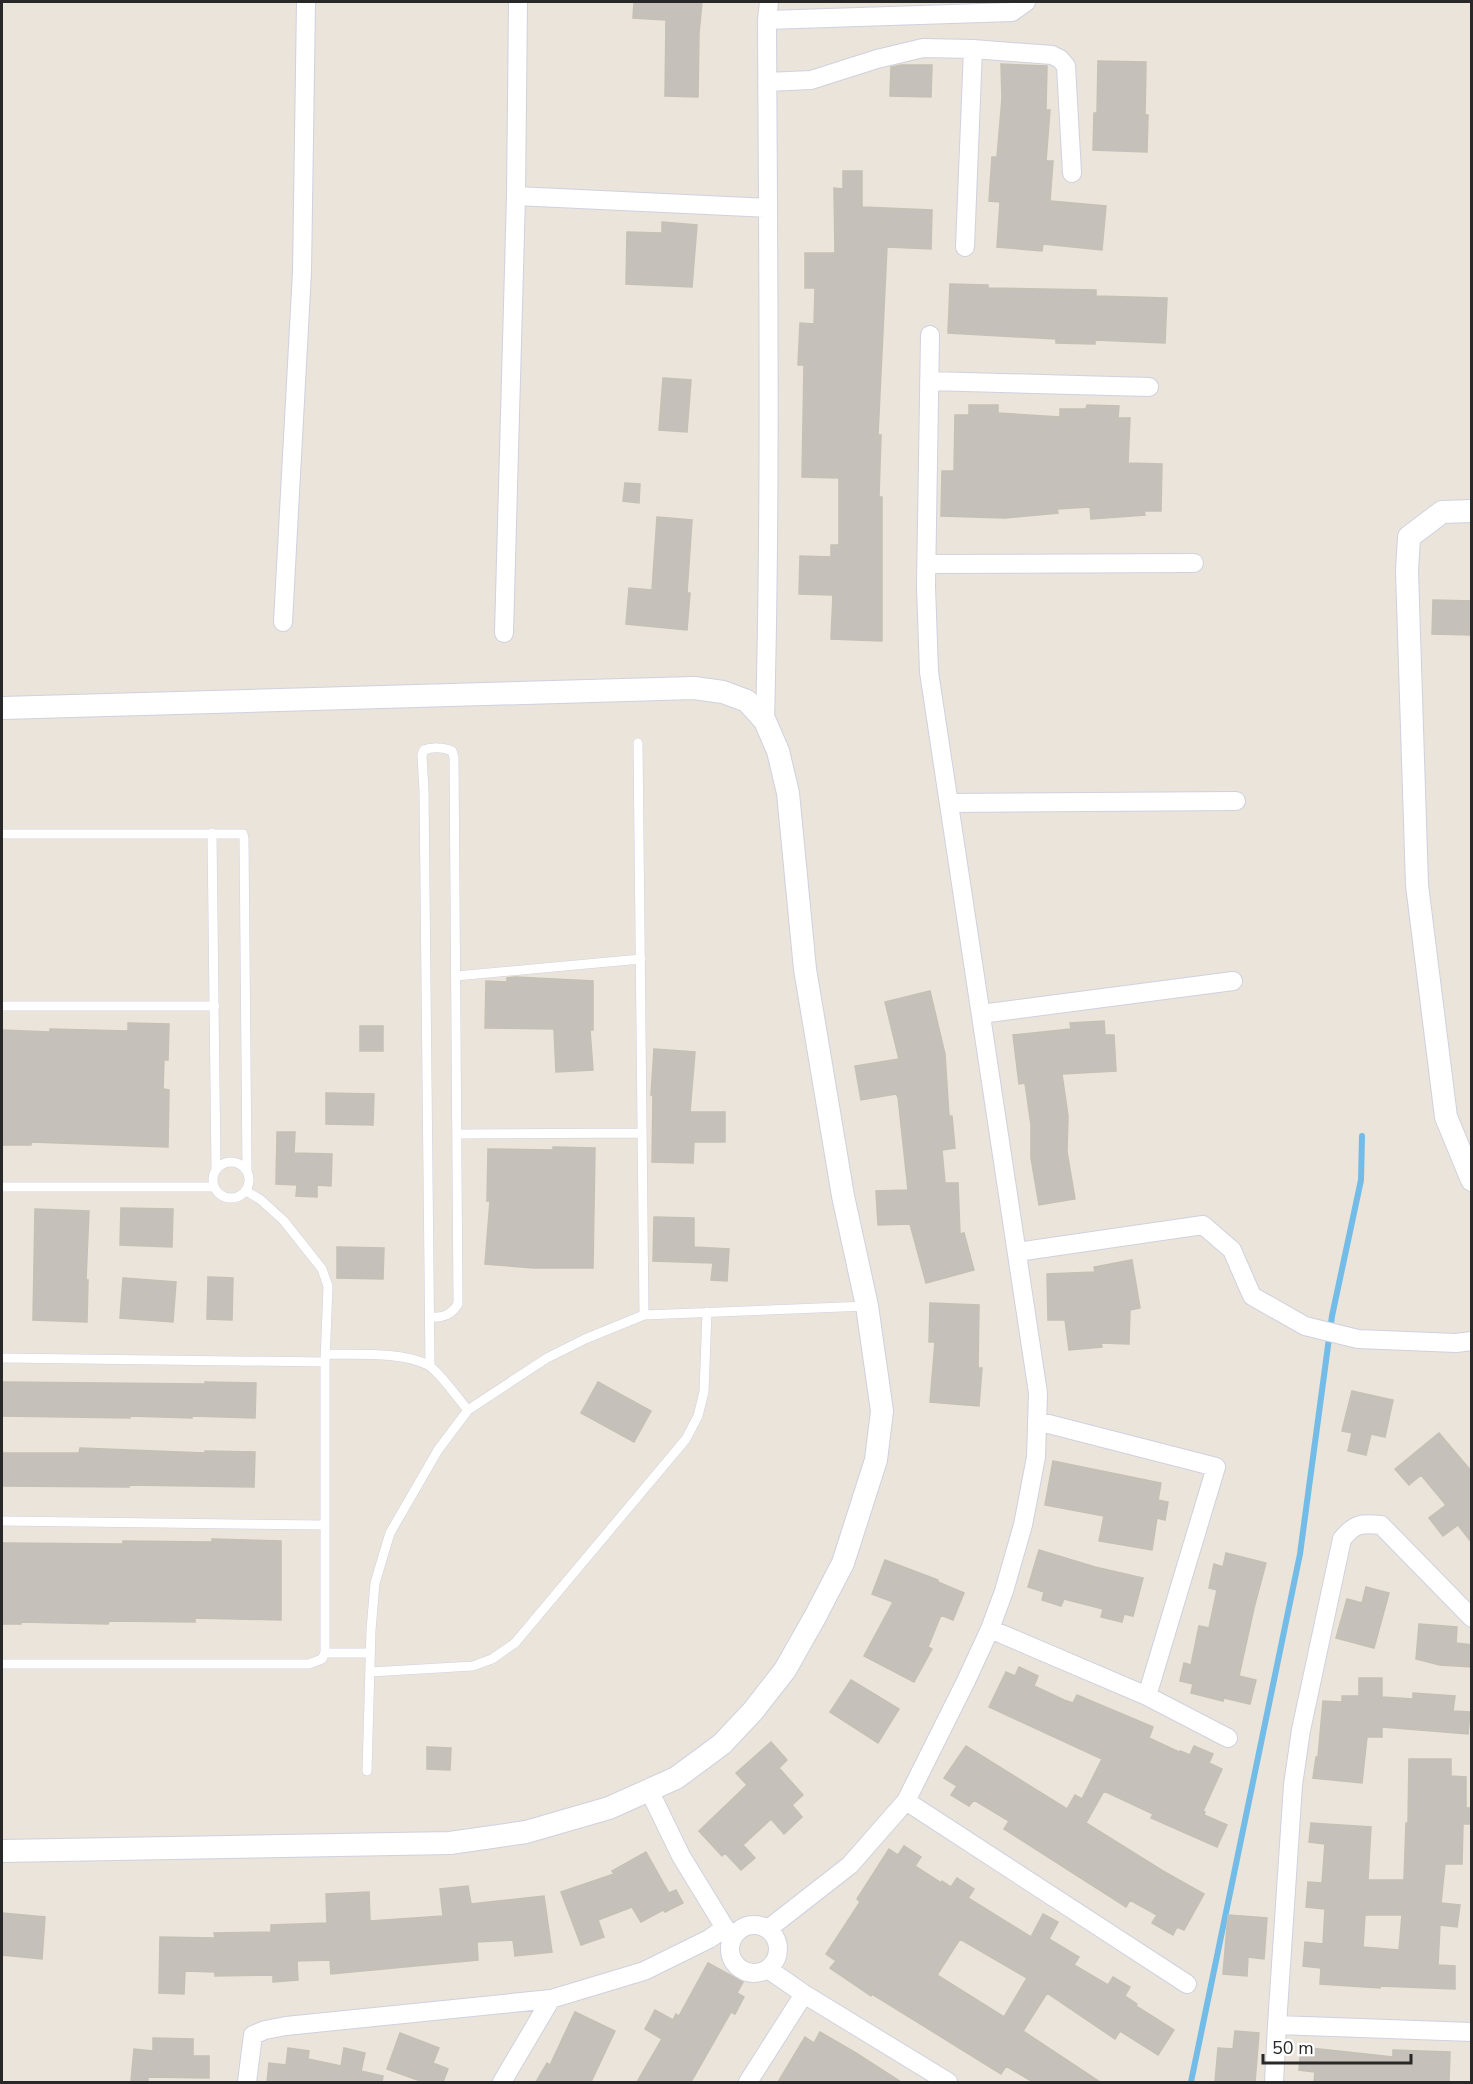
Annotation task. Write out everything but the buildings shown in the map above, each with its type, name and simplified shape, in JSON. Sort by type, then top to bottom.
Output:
[{"type":"street","points":[[283,622],[302,272],[306,2]]},
{"type":"street","points":[[504,633],[516,196],[518,2]]},
{"type":"street","points":[[765,721],[767,20],[769,2]]},
{"type":"street","points":[[767,20],[1012,12],[1026,2]]},
{"type":"street","points":[[767,82],[811,80],[877,59],[923,48],[1052,55],[1066,66],[1072,173]]},
{"type":"street","points":[[965,248],[973,49]]},
{"type":"street","points":[[516,196],[768,208]]},
{"type":"street","points":[[768,1929],[850,1866],[906,1801],[990,1629],[1004,1591],[1023,1525],[1036,1457],[1038,1393],[929,672],[927,564],[930,335]]},
{"type":"street","points":[[930,381],[1149,387]]},
{"type":"street","points":[[1472,511],[1442,512],[1409,537],[1407,571],[1417,885],[1446,1117],[1472,1180]]},
{"type":"street","points":[[927,564],[1194,563]]},
{"type":"street","points":[[2,708],[694,688],[723,692],[747,701],[765,721],[778,751],[788,793],[805,969],[843,1196],[867,1306],[882,1411],[876,1460],[843,1563],[815,1617],[785,1670],[753,1711],[722,1744],[676,1778],[609,1808],[526,1832],[450,1843],[2,1851]]},
{"type":"street","points":[[949,804],[1236,801]]},
{"type":"street","points":[[981,1014],[1233,981]]},
{"type":"street","points":[[1017,1252],[1203,1225],[1232,1250],[1252,1296],[1305,1326],[1358,1339],[1456,1343],[1472,1341]]},
{"type":"street","points":[[1037,1421],[1216,1467],[1147,1696]]},
{"type":"street","points":[[1274,2082],[1293,1785],[1301,1730],[1342,1539],[1351,1528],[1365,1523],[1381,1525],[1472,1618]]},
{"type":"street","points":[[990,1629],[1147,1696],[1228,1738]]},
{"type":"street","points":[[248,2082],[253,2036],[266,2030],[286,2026],[551,1999],[645,1971],[709,1939],[729,1932],[744,1927],[752,1925],[760,1925],[768,1929],[778,1942],[777,1959],[768,1969],[757,1973],[748,1972],[734,1963],[729,1932],[681,1856],[649,1790]]},
{"type":"street","points":[[906,1801],[1187,1984]]},
{"type":"street","points":[[768,1969],[804,1994],[948,2082]]},
{"type":"street","points":[[748,2082],[804,1994]]},
{"type":"street","points":[[502,2082],[551,1999]]},
{"type":"street","points":[[1277,2025],[1472,2032]]},
{"type":"lane","points":[[638,742],[644,1315]]},
{"type":"lane","points":[[430,1317],[446,1316],[453,1312],[458,1304],[454,757],[452,751],[429,748],[422,754],[430,1366]]},
{"type":"lane","points":[[2,834],[212,833],[239,833],[244,838],[247,1170],[250,1177],[246,1191],[238,1197],[227,1198],[217,1192],[213,1178],[216,1169],[212,833]]},
{"type":"lane","points":[[456,976],[641,959]]},
{"type":"lane","points":[[2,1006],[215,1006]]},
{"type":"lane","points":[[457,1134],[642,1132]]},
{"type":"lane","points":[[216,1169],[232,1161],[238,1162],[247,1170]]},
{"type":"lane","points":[[2,1188],[214,1187]]},
{"type":"lane","points":[[2,1664],[309,1664],[319,1662],[325,1653],[324,1525],[328,1286],[322,1269],[284,1221],[261,1200],[246,1191]]},
{"type":"lane","points":[[367,1771],[370,1653],[375,1583],[390,1533],[438,1450],[468,1410],[547,1358],[585,1339],[644,1315],[867,1306]]},
{"type":"lane","points":[[370,1672],[473,1666],[492,1659],[515,1643],[686,1438],[698,1416],[704,1392],[707,1312]]},
{"type":"lane","points":[[2,1358],[394,1356],[430,1366],[468,1410]]},
{"type":"lane","points":[[2,1521],[324,1525]]},
{"type":"lane","points":[[325,1653],[370,1653]]},
{"type":"waterway","points":[[1191,2082],[1300,1554],[1332,1316],[1361,1180],[1362,1136]]}]
